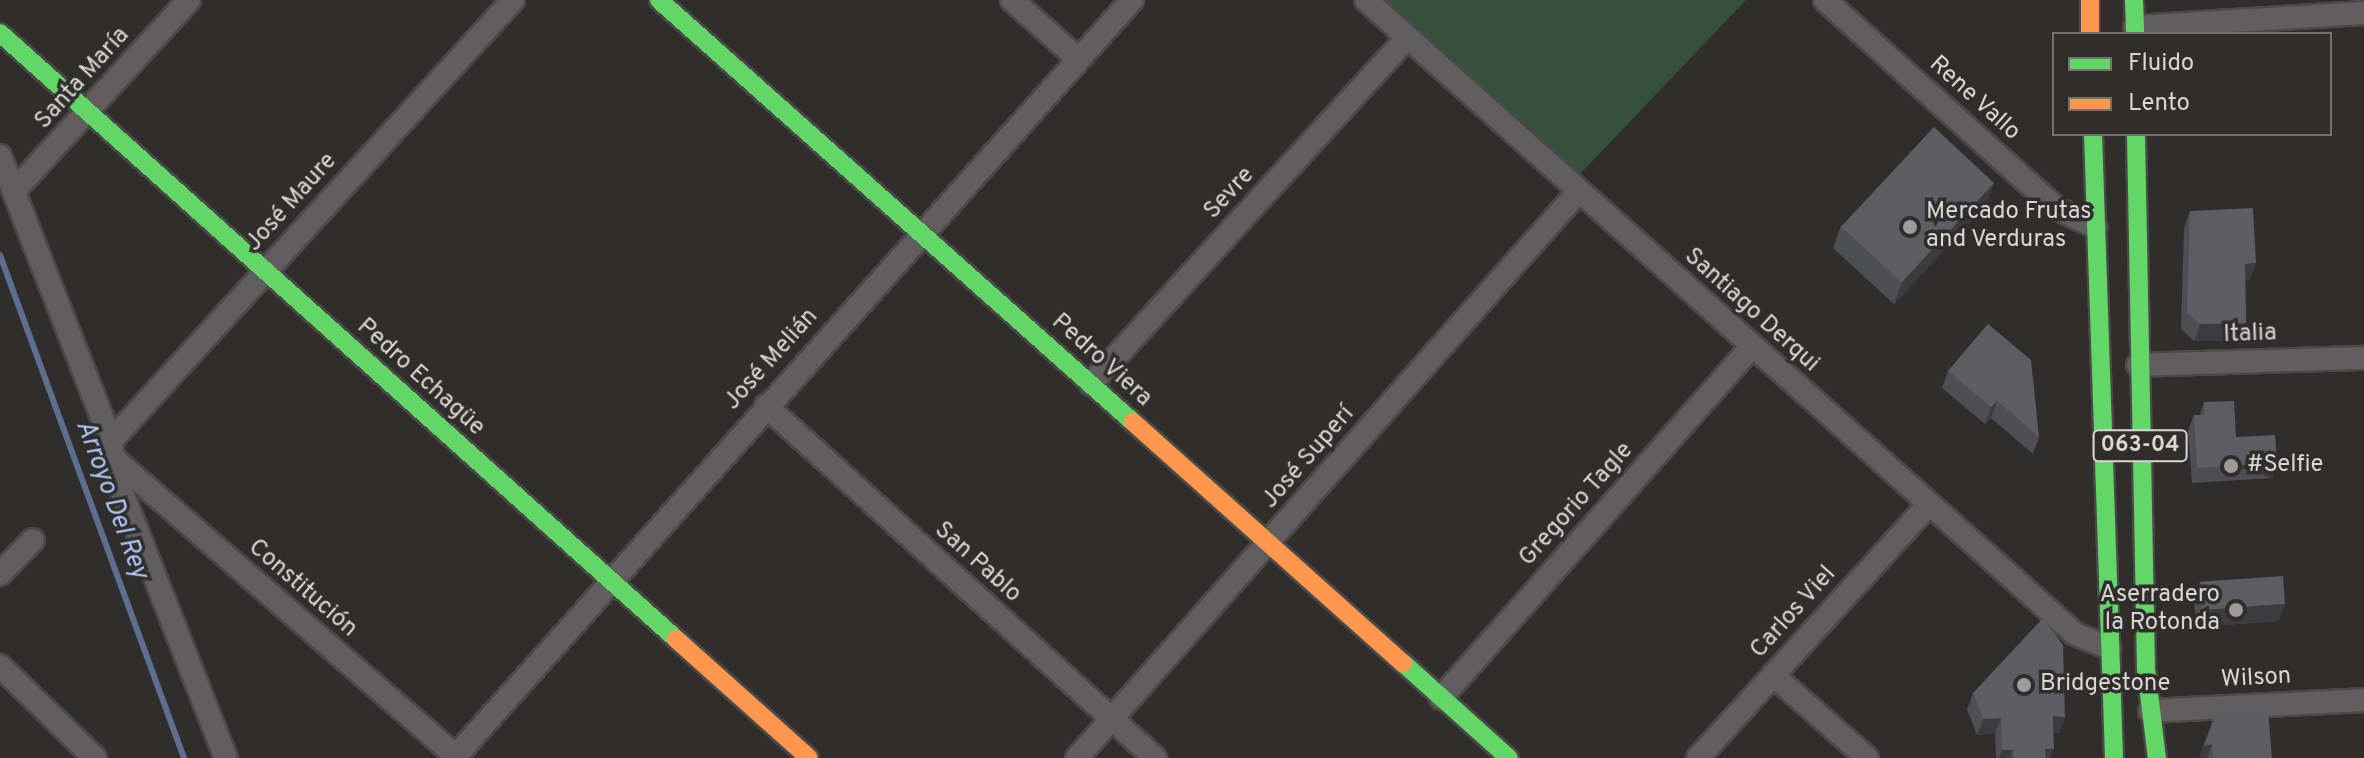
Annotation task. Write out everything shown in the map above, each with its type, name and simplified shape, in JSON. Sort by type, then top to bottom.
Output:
[{"type":"street","name":"Santa María","points":[[14,191],[189,0]]},
{"type":"street","name":"José Maure","points":[[112,450],[265,271],[513,0]]},
{"type":"street","name":"Pedro Viera","points":[[659,0],[1509,758]]},
{"type":"street","points":[[1012,0],[1078,59]]},
{"type":"street","name":"José Melián","points":[[456,757],[766,406],[1132,0]]},
{"type":"street","name":"Santiago Derqui","points":[[1366,0],[2075,634],[2109,648]]},
{"type":"street","name":"Rene Vallo","points":[[1825,0],[2056,208],[2096,227]]},
{"type":"street","points":[[2090,0],[2090,32]]},
{"type":"street","points":[[2134,0],[2135,30],[2364,13]]},
{"type":"street","name":"Pedro Echagüe","points":[[0,33],[809,758]]},
{"type":"street","name":"Sevre","points":[[1091,384],[1407,38]]},
{"type":"street","name":"063-04","points":[[2093,136],[2114,758]]},
{"type":"street","name":"063-04","points":[[2136,136],[2138,365],[2150,711],[2157,758]]},
{"type":"street","points":[[0,156],[112,450],[115,475],[226,758]]},
{"type":"street","name":"José Superí","points":[[1077,758],[1579,191]]},
{"type":"street","name":"Gregorio Tagle","points":[[1441,698],[1752,347]]},
{"type":"street","name":"Italia","points":[[2138,365],[2364,358]]},
{"type":"street","name":"San Pablo","points":[[766,406],[1155,758]]},
{"type":"street","name":"Constitución","points":[[112,450],[456,757]]},
{"type":"street","name":"Carlos Viel","points":[[1698,758],[1929,504]]},
{"type":"street","points":[[0,574],[33,540]]},
{"type":"street","points":[[0,666],[95,758]]},
{"type":"street","points":[[1773,675],[1867,758]]},
{"type":"street","name":"Wilson","points":[[2150,711],[2364,700]]},
{"type":"green space","points":[[1384,0],[1746,0],[1579,175]]},
{"type":"building","name":"Mercado Frutas and Verduras","points":[[1934,127],[1994,183],[1901,282],[1841,226]]},
{"type":"building","points":[[2253,208],[2256,263],[2245,264],[2246,323],[2200,324],[2187,312],[2190,211]]},
{"type":"building","points":[[1988,324],[2031,360],[2039,437],[1997,401],[1991,407],[1948,371]]},
{"type":"building","points":[[2234,401],[2236,437],[2275,435],[2277,463],[2197,468],[2194,415],[2205,415],[2204,402]]},
{"type":"building","points":[[2283,576],[2285,604],[2202,610],[2200,582]]},
{"type":"building","name":"Bridgestone","points":[[2043,618],[2063,645],[2065,717],[2053,716],[2054,749],[2045,749],[2046,758],[2014,758],[2013,750],[2002,750],[2001,718],[1983,719],[1973,693]]},
{"type":"building","points":[[2247,708],[2268,710],[2272,758],[2213,758],[2212,744],[2204,746],[2215,715]]},
{"type":"waterway","name":"Arroyo Del Rey","points":[[0,255],[184,758]]},
{"type":"traffic: fast","points":[[659,0],[1133,422]]},
{"type":"traffic: fast","points":[[2134,0],[2135,32]]},
{"type":"traffic: fast","points":[[0,33],[676,639]]},
{"type":"traffic: fast","points":[[2093,136],[2114,758]]},
{"type":"traffic: fast","points":[[2136,136],[2146,669],[2157,758]]},
{"type":"traffic: fast","points":[[1403,663],[1509,758]]},
{"type":"traffic: slow","points":[[2090,0],[2090,32]]},
{"type":"traffic: slow","points":[[1133,422],[1403,663]]},
{"type":"traffic: slow","points":[[676,639],[809,758]]},
{"type":"place","name":"Mercado Frutas and Verduras","points":[[1910,227]]},
{"type":"place","name":"#Selfie","points":[[2231,466]]},
{"type":"place","name":"Aserradero la Rotonda","points":[[2236,610]]},
{"type":"place","name":"Bridgestone","points":[[2024,685]]}]
